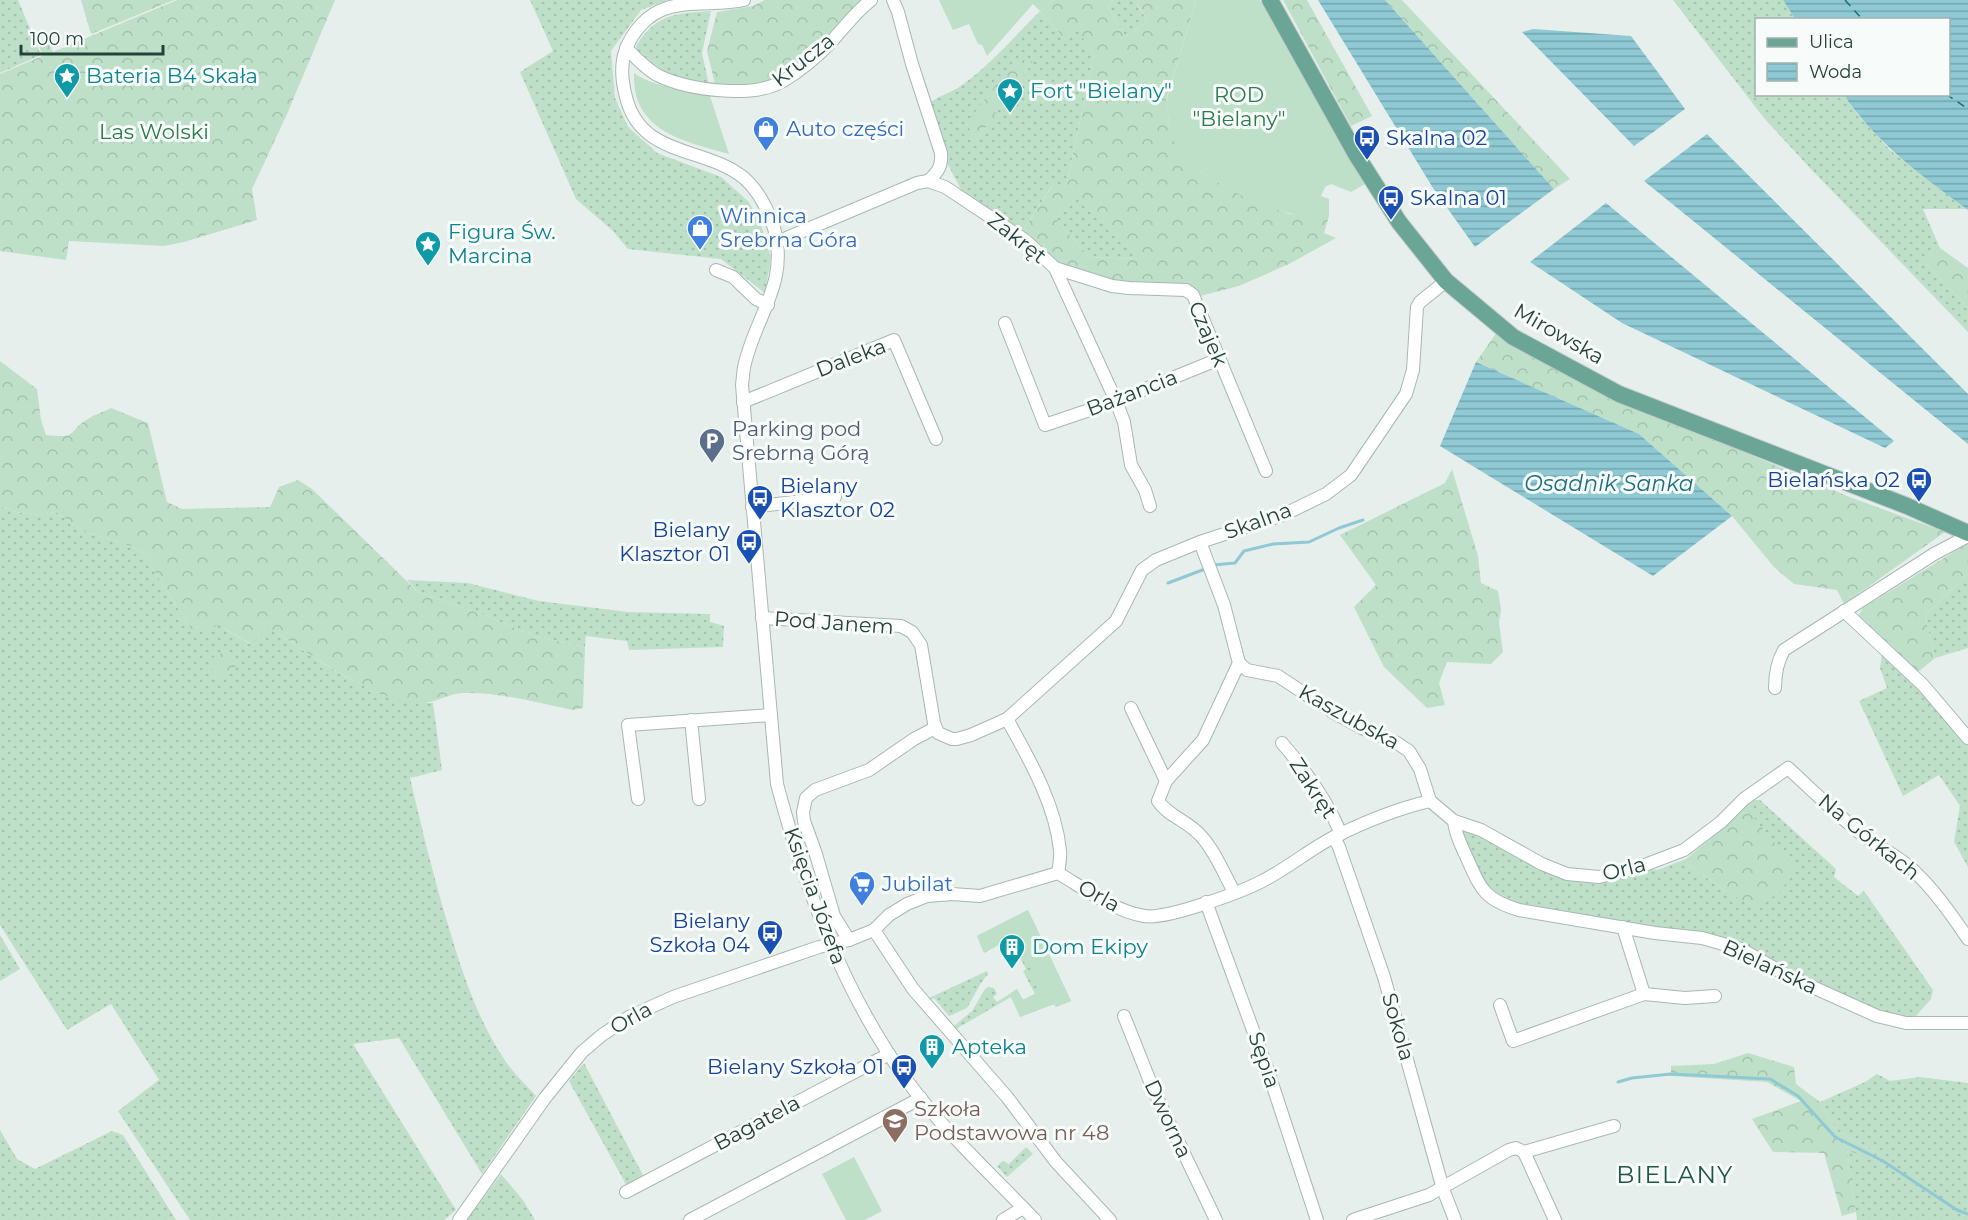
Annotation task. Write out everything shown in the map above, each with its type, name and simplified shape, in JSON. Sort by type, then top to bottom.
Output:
[{"type":"main road","name":"Mirowska","points":[[1270,0],[1379,193],[1415,243],[1446,281],[1513,337],[1610,389],[1907,506],[1964,532]]},
{"type":"street","name":"Księcia Józefa","points":[[744,0],[667,8],[650,18],[636,31],[626,48],[621,73],[627,103],[639,123],[655,139],[665,145],[728,168],[744,179],[761,198],[777,242],[778,266],[775,285],[744,364],[742,402],[771,715],[772,753],[782,806],[831,945],[851,990],[889,1054],[921,1098],[1035,1220]]},
{"type":"street","name":"Krucza","points":[[626,48],[645,67],[674,82],[709,89],[760,90],[783,81],[808,61],[871,0]]},
{"type":"street","points":[[777,242],[860,206],[928,181],[942,164],[941,153],[893,0]]},
{"type":"street","name":"Zakręt","points":[[928,181],[945,187],[1012,231],[1055,268],[1116,400],[1124,422],[1131,465],[1145,490],[1150,506]]},
{"type":"street","name":"Czajek","points":[[1055,268],[1112,286],[1186,290],[1193,295],[1266,471]]},
{"type":"street","points":[[716,270],[733,277],[756,299],[768,305]]},
{"type":"street","name":"Skalna","points":[[1007,718],[1116,621],[1142,570],[1161,557],[1283,515],[1326,494],[1351,475],[1406,393],[1413,370],[1417,307],[1446,281]]},
{"type":"street","name":"Bażancia","points":[[1005,323],[1045,425],[1116,400],[1219,358]]},
{"type":"street","name":"Daleka","points":[[742,402],[894,340],[936,439]]},
{"type":"street","points":[[752,507],[836,497]]},
{"type":"street","points":[[1775,688],[1775,672],[1784,650],[1934,554],[1964,532]]},
{"type":"street","points":[[1200,542],[1224,606],[1239,663],[1203,740],[1166,782],[1158,801],[1165,811],[1188,823],[1203,838],[1234,892]]},
{"type":"street","points":[[1844,611],[1923,685],[1968,738]]},
{"type":"street","name":"Pod Janem","points":[[762,618],[901,626],[912,632],[921,645],[935,728]]},
{"type":"street","name":"Kaszubska","points":[[1239,663],[1248,670],[1278,676],[1331,711],[1409,751],[1420,768],[1431,801]]},
{"type":"street","points":[[1131,708],[1166,782]]},
{"type":"street","points":[[638,799],[628,725],[771,715]]},
{"type":"street","points":[[849,940],[834,916],[804,821],[806,798],[815,790],[869,770],[914,739],[935,728],[938,733],[952,740],[971,735],[1007,718],[1034,769],[1052,813],[1060,851],[1058,873]]},
{"type":"street","points":[[691,720],[699,798]]},
{"type":"street","name":"Zakręt","points":[[1282,743],[1327,805],[1337,836]]},
{"type":"street","name":"Orla","points":[[459,1220],[545,1098],[582,1052],[602,1035],[647,1007],[874,930],[889,915],[927,896],[952,894],[980,896],[1058,873],[1122,910],[1145,916],[1164,916],[1265,880],[1312,849],[1337,836],[1404,807],[1431,801],[1454,821],[1481,830],[1542,864],[1567,874],[1599,877],[1642,866],[1684,850],[1721,822],[1744,799],[1788,768]]},
{"type":"street","name":"Na Górkach","points":[[1788,768],[1866,838],[1895,854],[1920,876],[1949,911],[1968,939]]},
{"type":"street","name":"Bielańska","points":[[1454,821],[1455,830],[1474,877],[1482,890],[1500,904],[1519,910],[1702,938],[1741,949],[1788,976],[1877,1016],[1906,1023],[1968,1023]]},
{"type":"street","name":"Sokola","points":[[1337,836],[1384,977],[1443,1189],[1455,1220]]},
{"type":"street","name":"Sępia","points":[[1206,902],[1268,1071],[1317,1220]]},
{"type":"street","points":[[1623,927],[1644,994]]},
{"type":"street","points":[[874,930],[913,989],[1007,1097],[1056,1161],[1110,1220]]},
{"type":"street","points":[[1500,1005],[1513,1041],[1644,994],[1685,998],[1715,996]]},
{"type":"street","name":"Dworna","points":[[1124,1016],[1153,1089],[1216,1220]]},
{"type":"street","name":"Bagatela","points":[[626,1192],[889,1054]]},
{"type":"street","points":[[690,1220],[921,1098]]},
{"type":"street","points":[[1524,1152],[1614,1126]]},
{"type":"street","points":[[1353,1220],[1443,1189],[1509,1149],[1516,1148],[1524,1152],[1555,1220]]},
{"type":"street","points":[[1003,1220],[1023,1208]]},
{"type":"green space","points":[[0,0],[18,0],[41,55],[0,73]]},
{"type":"green space","points":[[81,0],[174,0],[91,34]]},
{"type":"green space","name":"Las Wolski","points":[[177,0],[335,0],[287,114],[252,189],[257,220],[164,246],[69,241],[66,260],[0,251],[0,74],[42,56],[39,45],[48,41],[53,52]]},
{"type":"green space","points":[[530,0],[668,0],[641,10],[611,51],[615,98],[628,127],[657,153],[721,177],[749,202],[762,228],[771,258],[765,293],[721,259],[628,249],[613,231],[576,199],[520,72],[553,51]]},
{"type":"green space","points":[[765,0],[864,0],[814,52],[784,74],[768,82],[752,86],[715,84],[707,51],[717,12],[753,6]]},
{"type":"green space","points":[[939,0],[1052,0],[1040,11],[1033,4],[987,56],[982,45],[978,44],[969,24],[953,30]]},
{"type":"green space","points":[[1052,0],[1113,0],[1108,7],[1125,36],[1148,22],[1137,3],[1139,0],[1196,0],[1166,101],[1170,129],[1202,172],[1226,187],[1289,214],[1329,216],[1324,233],[1336,238],[1289,264],[1239,286],[1200,296],[1129,286],[1053,263],[1021,233],[1053,185],[1066,187],[1094,55],[1078,31],[1064,38],[1040,11]],"holes":[[[1081,196],[1140,259],[1089,257],[1056,219]]]},
{"type":"green space","points":[[1113,0],[1139,0],[1137,4],[1148,22],[1125,36],[1108,7]]},
{"type":"green space","name":"ROD \"Bielany\"","points":[[1196,0],[1260,0],[1365,184],[1351,192],[1331,184],[1325,187],[1321,196],[1329,199],[1329,216],[1288,213],[1255,202],[1231,190],[1196,167],[1167,133],[1170,129],[1166,102]]},
{"type":"green space","points":[[1283,0],[1307,0],[1372,116],[1351,126]]},
{"type":"green space","points":[[1385,0],[1402,0],[1570,179],[1554,189]]},
{"type":"green space","points":[[1673,0],[1783,0],[1794,18],[1755,18],[1755,96],[1845,96],[1859,116],[1890,150],[1968,209],[1923,209],[1940,248],[1925,263],[1968,308],[1968,332],[1810,168],[1764,118]]},
{"type":"green space","points":[[711,11],[702,53],[709,85],[670,77],[638,57],[636,46],[659,21],[687,13]]},
{"type":"green space","points":[[1040,11],[1064,38],[1078,30],[1094,55],[1066,187],[1052,186],[1021,233],[964,195],[946,161],[930,103],[973,77]],"holes":[[[1033,62],[977,139],[966,124]]]},
{"type":"green space","points":[[1016,58],[1033,62],[977,139],[966,124]]},
{"type":"green space","points":[[634,73],[660,85],[709,93],[729,154],[679,138],[664,131],[651,121],[642,109],[636,93]]},
{"type":"green space","points":[[1081,195],[1141,259],[1089,257],[1056,219]]},
{"type":"green space","points":[[1940,248],[1968,268],[1968,308],[1924,262]]},
{"type":"green space","points":[[1497,332],[1618,398],[1847,496],[1945,532],[1844,604],[1837,590],[1794,584],[1774,567],[1732,516],[1639,434],[1476,362]]},
{"type":"green space","points":[[0,361],[37,389],[41,420],[46,435],[68,435],[91,417],[111,408],[148,423],[167,502],[182,509],[270,507],[279,487],[298,480],[312,489],[418,592],[484,615],[537,637],[585,647],[583,708],[573,710],[518,698],[478,693],[458,694],[429,702],[415,703],[378,693],[320,661],[268,627],[251,644],[218,625],[208,630],[199,626],[192,630],[156,574],[149,558],[134,547],[85,532],[56,512],[27,514],[0,506]]},
{"type":"green space","points":[[1452,469],[1478,556],[1481,583],[1498,591],[1503,652],[1491,664],[1447,662],[1439,683],[1445,705],[1427,708],[1384,667],[1354,607],[1376,585],[1340,535],[1445,483]]},
{"type":"green space","points":[[0,506],[27,514],[56,512],[85,532],[134,547],[149,558],[156,574],[192,630],[199,626],[208,629],[218,625],[250,644],[268,627],[325,665],[367,687],[411,701],[433,703],[442,770],[410,778],[433,872],[460,963],[479,1014],[506,1062],[536,1096],[482,1174],[399,1038],[353,1044],[456,1210],[444,1220],[190,1220],[118,1111],[159,1080],[111,1004],[67,1030],[0,925]]},
{"type":"green space","points":[[1968,543],[1968,574],[1925,616],[1935,658],[1916,674],[1858,616],[1863,608]]},
{"type":"green space","points":[[1968,574],[1968,648],[1935,658],[1925,616]]},
{"type":"green space","points":[[407,580],[468,583],[539,601],[628,612],[710,614],[710,622],[724,626],[723,647],[629,650],[627,641],[586,636],[585,647],[537,637],[484,615],[418,592]]},
{"type":"green space","points":[[1883,649],[1938,708],[1968,746],[1968,867],[1954,842],[1960,806],[1939,775],[1903,796],[1859,701],[1887,688],[1880,668]]},
{"type":"green space","points":[[224,652],[239,664],[217,679],[208,660]]},
{"type":"green space","points":[[1747,800],[1760,800],[1836,869],[1834,877],[1858,896],[1864,891],[1933,990],[1931,999],[1915,1017],[1895,1016],[1805,980],[1742,945],[1520,907],[1503,901],[1488,889],[1460,831],[1464,828],[1565,877],[1657,870],[1686,859],[1686,863],[1722,889],[1755,906],[1746,809],[1740,814],[1740,807]]},
{"type":"green space","points":[[1746,808],[1796,869],[1778,894],[1754,907],[1722,889],[1686,863],[1686,859]]},
{"type":"green space","points":[[1028,910],[1071,1001],[1056,1007],[1054,1004],[1020,1017],[1011,997],[956,1029],[954,1026],[972,1011],[985,989],[989,987],[994,988],[997,994],[993,997],[997,1002],[1017,989],[1023,1000],[1035,994],[1023,971],[1026,969],[1018,954],[1014,956],[1006,941],[984,953],[977,936]]},
{"type":"green space","points":[[1028,910],[1071,1001],[1056,1007],[1054,1004],[1020,1017],[1010,994],[1017,989],[1023,1000],[1040,991],[1032,976],[1034,974],[1018,945],[1015,946],[1009,937],[984,953],[977,936]]},
{"type":"green space","points":[[0,935],[20,969],[0,981]]},
{"type":"green space","points":[[987,971],[988,974],[967,1008],[949,1016],[934,998],[931,1000],[929,998]]},
{"type":"green space","points":[[1748,1053],[1794,1067],[1796,1084],[1820,1102],[1837,1131],[1875,1152],[1873,1160],[1847,1150],[1856,1212],[1842,1216],[1824,1153],[1773,1152],[1752,1119],[1801,1101],[1767,1082],[1671,1076],[1671,1066],[1714,1064]]},
{"type":"green space","points":[[584,1063],[645,1179],[628,1188],[569,1081]]},
{"type":"green space","points":[[1877,1074],[1890,1081],[1920,1077],[1968,1083],[1968,1220],[1857,1220],[1847,1150],[1875,1152],[1837,1131],[1820,1102],[1865,1082]]},
{"type":"green space","points":[[0,1130],[17,1159],[35,1169],[112,1131],[123,1135],[176,1220],[0,1220]]},
{"type":"green space","points":[[1026,1147],[1033,1154],[1007,1177],[997,1166],[1003,1161],[1009,1164]]},
{"type":"green space","points":[[854,1157],[882,1211],[865,1220],[846,1220],[822,1174]]},
{"type":"green space","points":[[501,1174],[523,1200],[535,1220],[467,1220]]},
{"type":"water","points":[[1318,0],[1385,0],[1554,189],[1475,247],[1433,188]]},
{"type":"water","points":[[1783,0],[1968,0],[1968,210],[1901,158],[1871,129],[1845,96],[1950,96],[1950,18],[1794,18]]},
{"type":"water","points":[[1533,29],[1631,36],[1685,109],[1634,146],[1522,32]]},
{"type":"water","points":[[1707,134],[1968,394],[1968,444],[1644,181]]},
{"type":"water","points":[[1606,203],[1894,441],[1885,448],[1622,323],[1530,262]]},
{"type":"water","name":"Osadnik Sanka","points":[[1476,362],[1639,434],[1732,516],[1653,576],[1440,446]]},
{"type":"waterway","points":[[1213,565],[1235,563],[1244,551],[1273,544],[1309,542],[1363,520]]},
{"type":"waterway","points":[[1168,583],[1205,569]]},
{"type":"waterway","points":[[1618,1082],[1632,1078],[1671,1074],[1770,1079],[1798,1096],[1835,1137],[1883,1161],[1957,1210],[1968,1214]]},
{"type":"ferry route","points":[[1845,0],[1861,18]]},
{"type":"ferry route","points":[[1949,96],[1968,109]]},
{"type":"place","name":"Bateria B4 Skała","points":[[67,99]]},
{"type":"place","name":"Fort \"Bielany\"","points":[[1010,114]]},
{"type":"place","name":"Auto części","points":[[766,152]]},
{"type":"place","name":"Skalna 02","points":[[1367,161]]},
{"type":"place","name":"Skalna 01","points":[[1391,221]]},
{"type":"place","name":"Winnica Srebrna Góra","points":[[700,251]]},
{"type":"place","name":"Figura Św. Marcina","points":[[428,267]]},
{"type":"place","name":"Parking pod Srebrną Górą","points":[[712,464]]},
{"type":"place","name":"Bielańska 02","points":[[1919,503]]},
{"type":"place","name":"Bielany Klasztor 02","points":[[760,521]]},
{"type":"place","name":"Bielany Klasztor 01","points":[[749,565]]},
{"type":"place","name":"Jubilat","points":[[862,907]]},
{"type":"place","name":"Bielany Szkoła 04","points":[[770,956]]},
{"type":"place","name":"Dom Ekipy","points":[[1012,970]]},
{"type":"place","name":"Apteka","points":[[932,1070]]},
{"type":"place","name":"Bielany Szkoła 01","points":[[904,1090]]},
{"type":"place","name":"Szkoła Podstawowa nr 48","points":[[895,1144]]},
{"type":"district","name":"BIELANY","points":[[1675,1175]]}]
